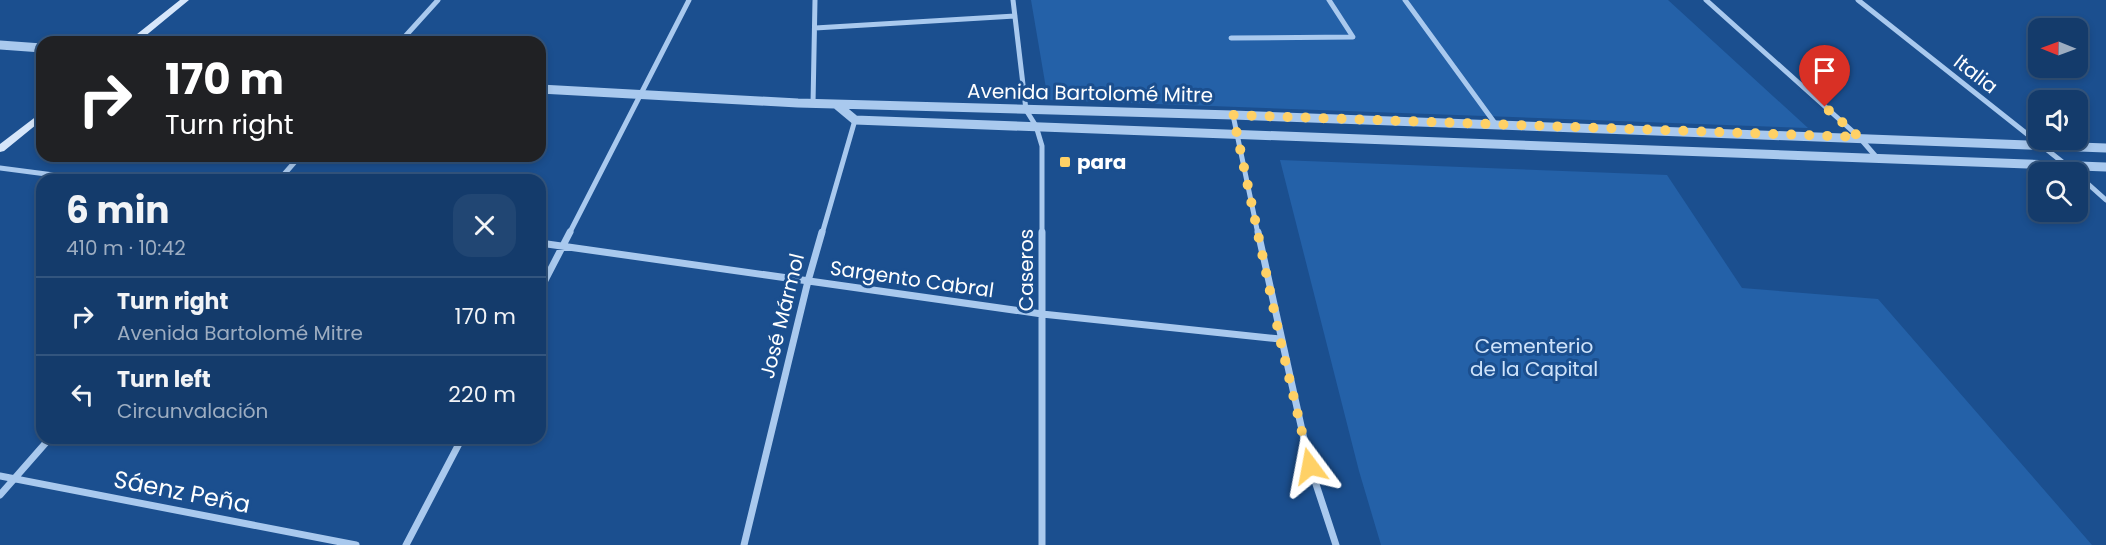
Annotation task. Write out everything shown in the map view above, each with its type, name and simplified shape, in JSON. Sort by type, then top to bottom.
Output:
[{"type":"main road","points":[[140,36],[185,0]]},
{"type":"main road","points":[[0,149],[36,119]]},
{"type":"street","points":[[405,36],[438,0]]},
{"type":"street","points":[[546,278],[688,0]]},
{"type":"street","points":[[813,104],[815,0]]},
{"type":"street","name":"Caseros","points":[[1013,0],[1026,110],[1036,126],[1042,146],[1042,545]]},
{"type":"street","points":[[1231,38],[1353,37],[1329,0]]},
{"type":"street","points":[[1406,0],[1497,126]]},
{"type":"street","points":[[1706,0],[1859,137],[1879,159]]},
{"type":"street","name":"Italia","points":[[1858,0],[2028,135]]},
{"type":"street","points":[[815,28],[1015,16]]},
{"type":"street","points":[[0,45],[36,48]]},
{"type":"street","name":"Avenida Bartolomé Mitre","points":[[546,89],[837,105],[1233,115],[1859,137],[2028,145]]},
{"type":"street","points":[[837,105],[855,120]]},
{"type":"street","points":[[1233,115],[1280,339],[1310,466],[1336,545]]},
{"type":"street","name":"Avenida Bartolomé Mitre","points":[[855,120],[1879,159],[2028,168]]},
{"type":"street","name":"José Mármol","points":[[744,545],[808,281],[855,120]]},
{"type":"street","name":"Avenida Bartolomé Mitre","points":[[2088,147],[2106,148]]},
{"type":"street","name":"Italia","points":[[2047,150],[2062,162]]},
{"type":"street","points":[[284,174],[295,162]]},
{"type":"street","name":"Avenida Bartolomé Mitre","points":[[2088,169],[2106,167]]},
{"type":"street","points":[[0,168],[46,174]]},
{"type":"street","name":"Italia","points":[[2088,184],[2106,200]]},
{"type":"street","name":"Sargento Cabral","points":[[546,244],[1042,314],[1280,339]]},
{"type":"street","points":[[0,495],[45,444]]},
{"type":"street","points":[[406,545],[459,444]]},
{"type":"street","name":"Sáenz Peña","points":[[0,476],[356,545]]},
{"type":"green space","points":[[1031,0],[1668,0],[1808,128],[1048,100]]},
{"type":"green space","name":"Cementerio de la Capital","points":[[1280,160],[1667,175],[1742,288],[1878,299],[2092,545],[1381,545],[1359,471]]},
{"type":"place","name":"para","points":[[1065,162]]},
{"type":"route","points":[[1310,466],[1280,339],[1233,115],[1859,137],[1825,107]]}]
